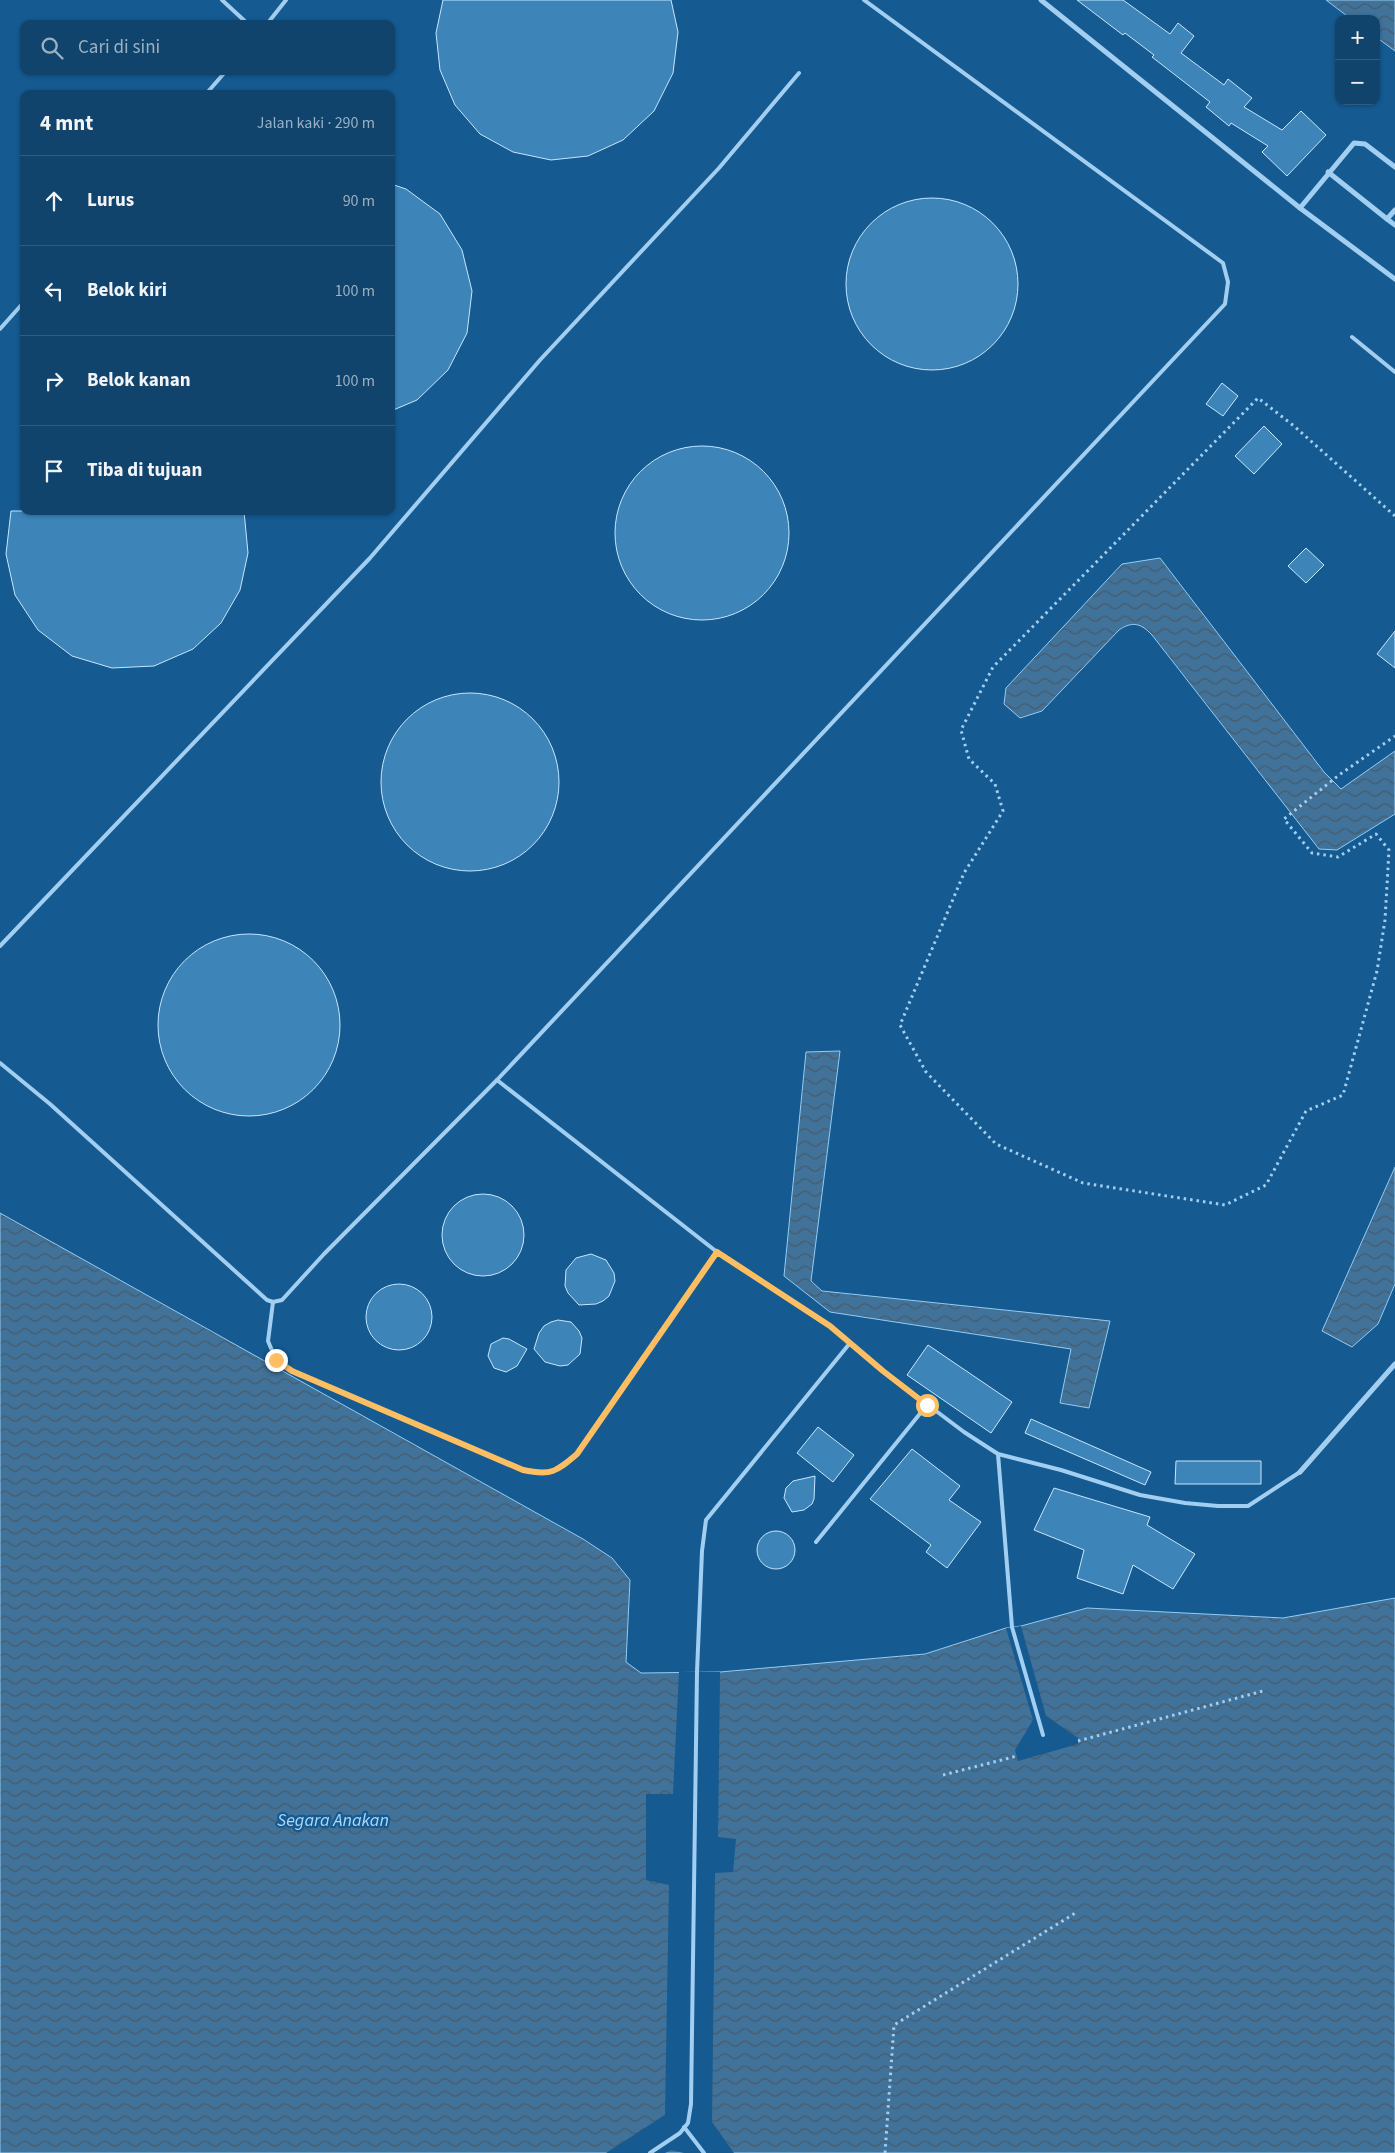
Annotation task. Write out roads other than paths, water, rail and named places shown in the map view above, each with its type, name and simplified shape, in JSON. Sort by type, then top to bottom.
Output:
[{"type":"street","points":[[1040,0],[1300,208],[1395,279]]},
{"type":"street","points":[[1300,208],[1351,144],[1358,142],[1365,144],[1395,167]]},
{"type":"street","points":[[1328,172],[1395,225]]},
{"type":"street","points":[[1387,219],[1395,210]]},
{"type":"street","points":[[1300,1472],[1395,1364]]},
{"type":"lane","points":[[222,0],[244,20]]},
{"type":"lane","points":[[270,20],[286,0]]},
{"type":"lane","points":[[0,1062],[50,1104],[267,1300],[273,1302],[282,1300],[324,1254],[497,1080],[1225,304],[1228,282],[1223,263],[864,0]]},
{"type":"lane","points":[[0,946],[370,558],[540,360],[719,168],[799,73]]},
{"type":"lane","points":[[209,90],[223,75]]},
{"type":"lane","points":[[0,329],[20,306]]},
{"type":"lane","points":[[1352,337],[1395,372]]},
{"type":"lane","points":[[497,1080],[717,1252],[830,1326],[927,1405],[998,1454],[1061,1470],[1140,1495],[1185,1503],[1218,1506],[1248,1506],[1300,1472]]},
{"type":"lane","points":[[273,1302],[268,1341],[276,1360],[292,1371],[523,1470],[542,1474],[560,1468],[577,1454],[717,1252]]},
{"type":"lane","points":[[650,2153],[680,2133],[688,2123],[691,2104],[697,1682],[706,1520],[850,1343]]},
{"type":"lane","points":[[816,1542],[927,1405]]},
{"type":"lane","points":[[998,1454],[1012,1627],[1042,1735]]},
{"type":"lane","points":[[684,2127],[704,2153]]},
{"type":"water","points":[[1326,0],[1395,0],[1395,51],[1380,40],[1380,15],[1346,15]]},
{"type":"water","points":[[1160,558],[1324,772],[1341,789],[1395,751],[1395,814],[1337,850],[1319,849],[1152,635],[1140,626],[1132,624],[1119,630],[1042,711],[1020,718],[1004,704],[1006,688],[1122,564]]},
{"type":"water","points":[[840,1051],[811,1281],[822,1291],[1110,1321],[1089,1408],[1060,1403],[1071,1349],[830,1312],[784,1276],[806,1052]]},
{"type":"water","points":[[1395,1167],[1395,1284],[1378,1324],[1352,1347],[1322,1331]]},
{"type":"water","name":"Segara Anakan","points":[[0,1213],[583,1539],[612,1558],[630,1580],[626,1662],[641,1673],[720,1672],[925,1654],[1006,1628],[1021,1626],[1087,1608],[1283,1618],[1395,1598],[1395,2153],[0,2153]]}]
